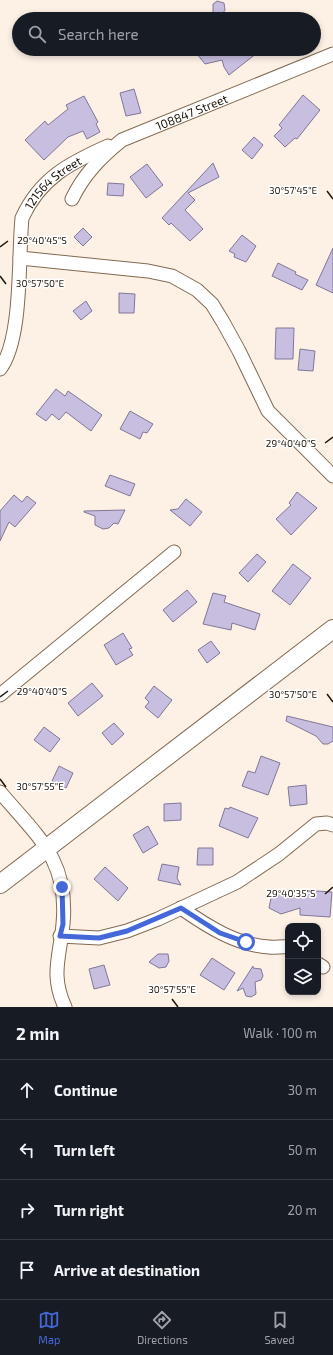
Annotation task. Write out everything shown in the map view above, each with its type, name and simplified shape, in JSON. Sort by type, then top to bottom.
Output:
[{"type":"street","name":"108847 Street","points":[[72,199],[79,185],[100,157],[122,140],[333,54]]},
{"type":"street","name":"121564 Street","points":[[0,369],[10,348],[14,329],[22,218],[30,201],[52,176],[76,161],[122,140]]},
{"type":"street","points":[[20,258],[148,271],[172,276],[197,290],[212,304],[223,322],[268,411],[333,476]]},
{"type":"street","points":[[0,695],[174,552]]},
{"type":"street","points":[[0,884],[333,629]]},
{"type":"street","points":[[0,792],[48,848],[57,866],[62,887],[63,924],[60,936],[56,979],[65,1007]]},
{"type":"street","points":[[60,936],[99,938],[127,931],[237,882],[279,854],[316,824],[327,823],[333,825]]},
{"type":"street","points":[[181,908],[220,933],[246,942],[269,947],[285,947]]},
{"type":"building","points":[[217,1],[224,3],[225,10],[224,12],[213,12],[213,4]]},
{"type":"building","points":[[199,56],[253,56],[229,75],[222,60],[205,64]]},
{"type":"building","points":[[134,89],[141,113],[126,116],[120,93]]},
{"type":"building","points":[[303,95],[320,110],[297,139],[295,138],[285,147],[274,136],[282,128],[279,125]]},
{"type":"building","points":[[84,96],[98,122],[96,124],[100,132],[87,139],[83,131],[68,137],[44,160],[25,140],[45,121],[48,125],[68,109],[66,105]]},
{"type":"building","points":[[254,137],[263,145],[252,159],[242,150]]},
{"type":"building","points":[[213,163],[219,177],[188,193],[195,200],[185,210],[203,229],[190,241],[171,223],[169,225],[162,218]]},
{"type":"building","points":[[147,164],[163,185],[146,198],[130,177]]},
{"type":"building","points":[[108,183],[124,184],[123,196],[107,195]]},
{"type":"building","points":[[83,228],[92,237],[83,246],[74,237]]},
{"type":"building","points":[[242,235],[256,246],[246,262],[234,257],[235,254],[229,251]]},
{"type":"building","points":[[333,248],[333,293],[316,285]]},
{"type":"building","points":[[278,263],[308,280],[302,290],[272,276]]},
{"type":"building","points":[[119,293],[135,294],[134,313],[119,313]]},
{"type":"building","points":[[86,301],[92,311],[81,320],[73,311]]},
{"type":"building","points":[[276,328],[294,328],[293,359],[275,359]]},
{"type":"building","points":[[300,349],[315,351],[313,371],[298,370]]},
{"type":"building","points":[[56,389],[65,396],[68,391],[102,415],[91,431],[66,412],[59,420],[52,414],[46,421],[36,414]]},
{"type":"building","points":[[130,411],[153,424],[147,433],[143,432],[140,439],[120,429]]},
{"type":"building","points":[[110,475],[135,484],[130,496],[105,486]]},
{"type":"building","points":[[297,492],[317,508],[291,535],[276,519],[291,505],[289,503]]},
{"type":"building","points":[[14,495],[22,502],[27,496],[36,503],[15,527],[9,522],[0,541],[0,511]]},
{"type":"building","points":[[186,499],[202,512],[190,526],[170,510],[178,509]]},
{"type":"building","points":[[125,510],[118,524],[114,523],[109,528],[103,529],[95,525],[95,516],[84,512],[84,511]]},
{"type":"building","points":[[257,554],[266,562],[248,582],[239,573]]},
{"type":"building","points":[[293,564],[311,578],[290,605],[272,591]]},
{"type":"building","points":[[187,590],[197,602],[173,622],[163,610]]},
{"type":"building","points":[[213,593],[226,596],[224,602],[260,614],[255,630],[232,623],[231,630],[203,624]]},
{"type":"building","points":[[123,633],[132,648],[129,649],[133,655],[116,665],[104,645]]},
{"type":"building","points":[[211,641],[220,653],[207,663],[198,650]]},
{"type":"building","points":[[92,683],[103,696],[78,716],[68,703]]},
{"type":"building","points":[[154,686],[172,700],[158,718],[145,707],[149,702],[145,698]]},
{"type":"building","points":[[287,716],[333,727],[333,741],[328,744],[323,744],[316,736],[286,721]]},
{"type":"building","points":[[114,723],[124,734],[112,745],[102,733]]},
{"type":"building","points":[[44,727],[60,739],[50,752],[34,740]]},
{"type":"building","points":[[261,756],[280,763],[268,795],[242,786],[248,771],[255,773]]},
{"type":"building","points":[[59,766],[73,773],[66,788],[52,781]]},
{"type":"building","points":[[306,785],[307,804],[290,806],[288,787]]},
{"type":"building","points":[[181,803],[181,820],[164,821],[164,804]]},
{"type":"building","points":[[230,807],[258,818],[248,838],[219,826],[225,808],[229,809]]},
{"type":"building","points":[[148,826],[158,844],[143,853],[133,835]]},
{"type":"building","points":[[198,848],[213,848],[213,865],[197,865]]},
{"type":"building","points":[[162,864],[179,867],[177,878],[181,885],[158,880]]},
{"type":"building","points":[[105,867],[128,888],[118,901],[94,879]]},
{"type":"building","points":[[302,890],[332,892],[330,917],[300,915],[300,908],[281,914],[269,908],[271,898],[277,893],[284,892],[301,898]]},
{"type":"building","points":[[158,954],[168,954],[169,961],[166,967],[159,968],[149,962]]},
{"type":"building","points":[[212,958],[235,973],[224,990],[200,975]]},
{"type":"building","points":[[104,965],[110,985],[94,989],[89,969]]},
{"type":"building","points":[[253,966],[253,968],[261,969],[263,976],[261,980],[255,982],[256,994],[251,997],[246,996],[243,988],[237,991]]},
{"type":"route","points":[[62,887],[63,924],[60,936],[99,938],[127,931],[181,908],[199,921],[220,933],[246,942]]}]
